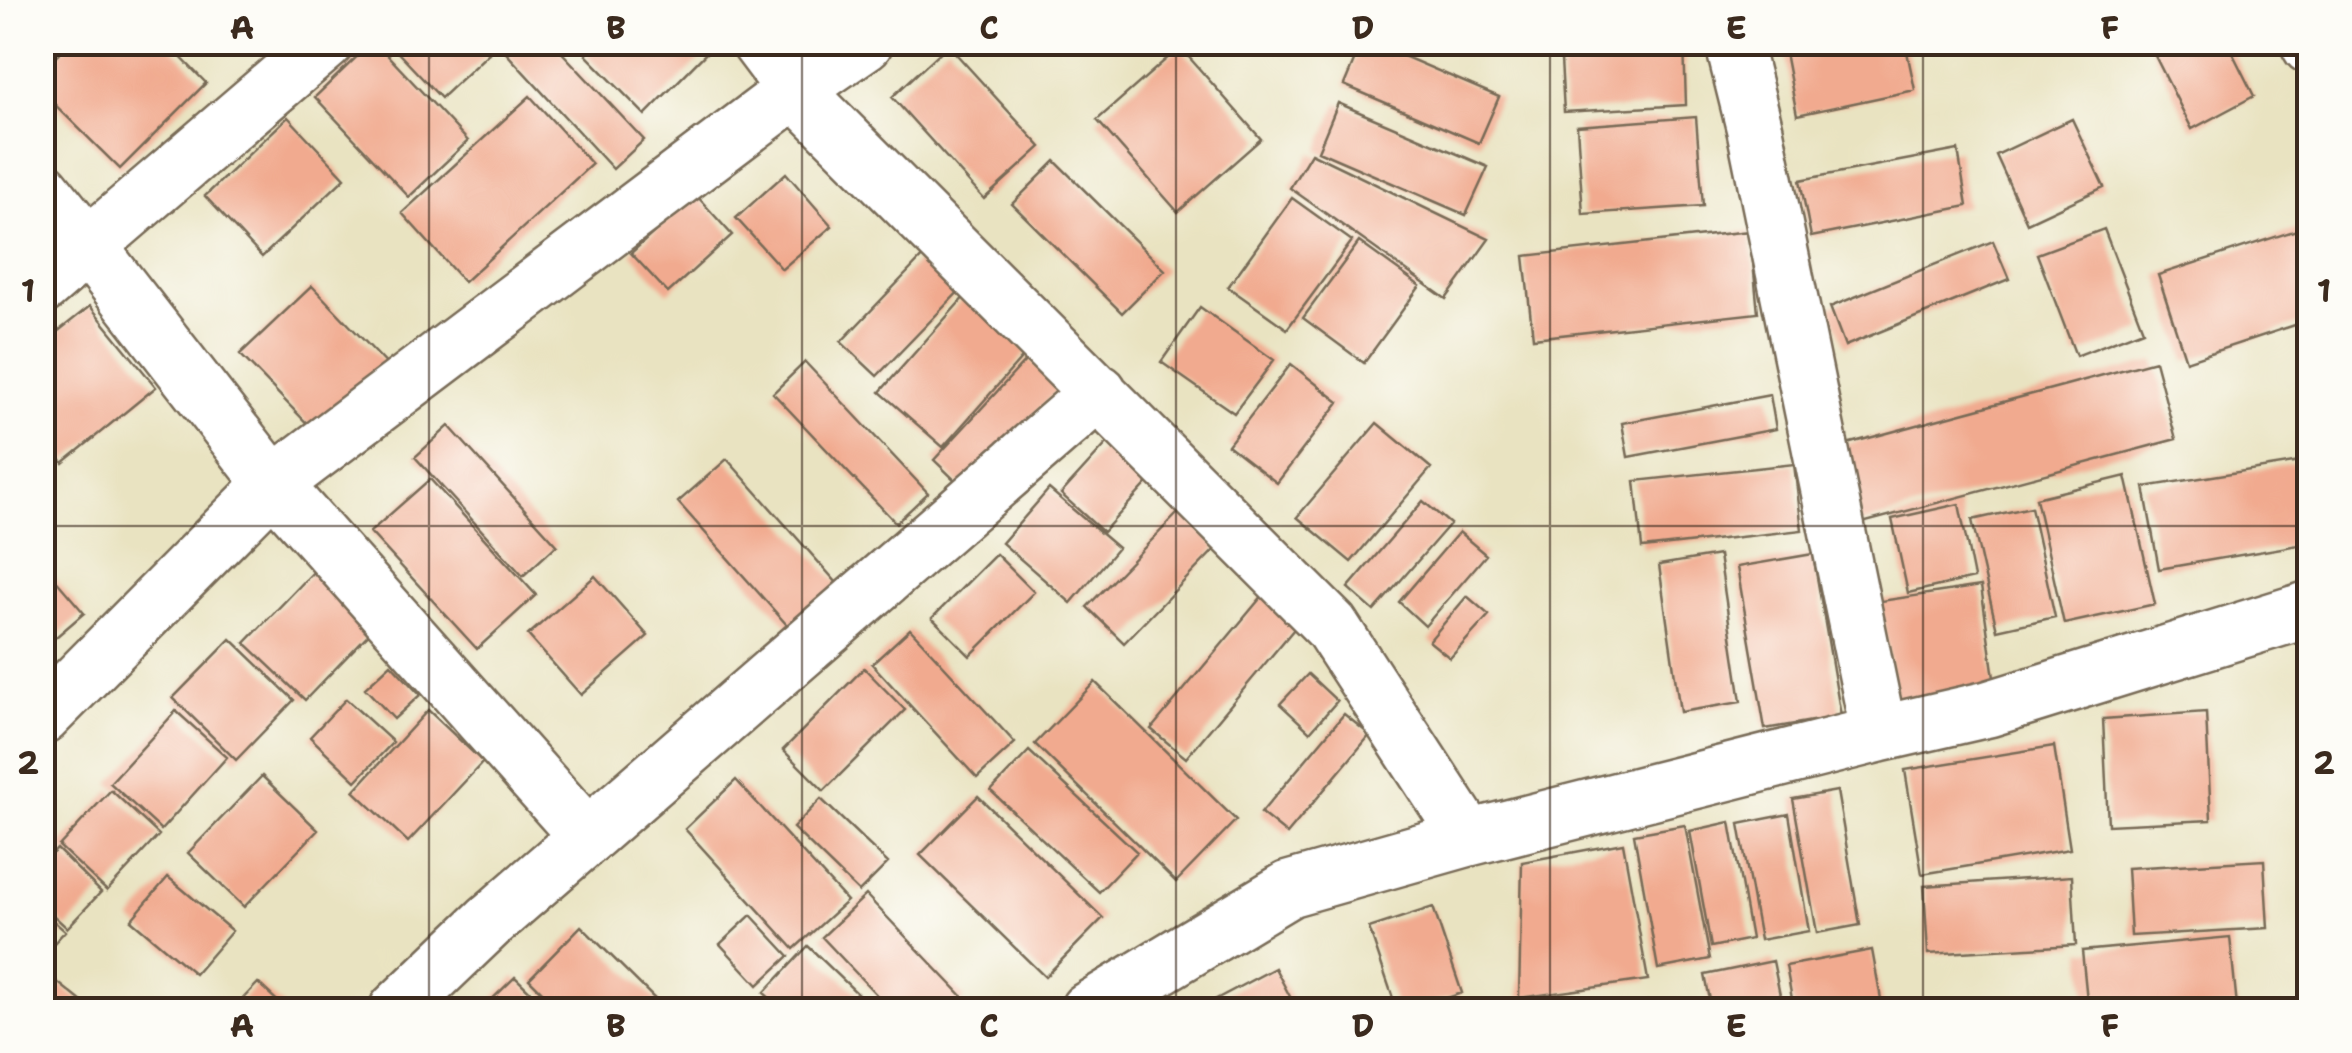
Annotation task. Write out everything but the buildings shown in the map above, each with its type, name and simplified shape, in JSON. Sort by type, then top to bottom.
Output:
[{"type":"street","points":[[42,286],[326,42]]},
{"type":"street","points":[[759,42],[795,90],[1332,626],[1469,838]]},
{"type":"street","points":[[42,717],[273,484],[795,90],[865,42]]},
{"type":"street","points":[[1733,42],[1763,169],[1879,734]]},
{"type":"street","points":[[42,189],[273,484],[587,836]]},
{"type":"street","points":[[398,1010],[489,922],[1099,392]]},
{"type":"street","points":[[1088,1010],[1289,889],[1469,838],[1988,709],[2310,609]]}]
